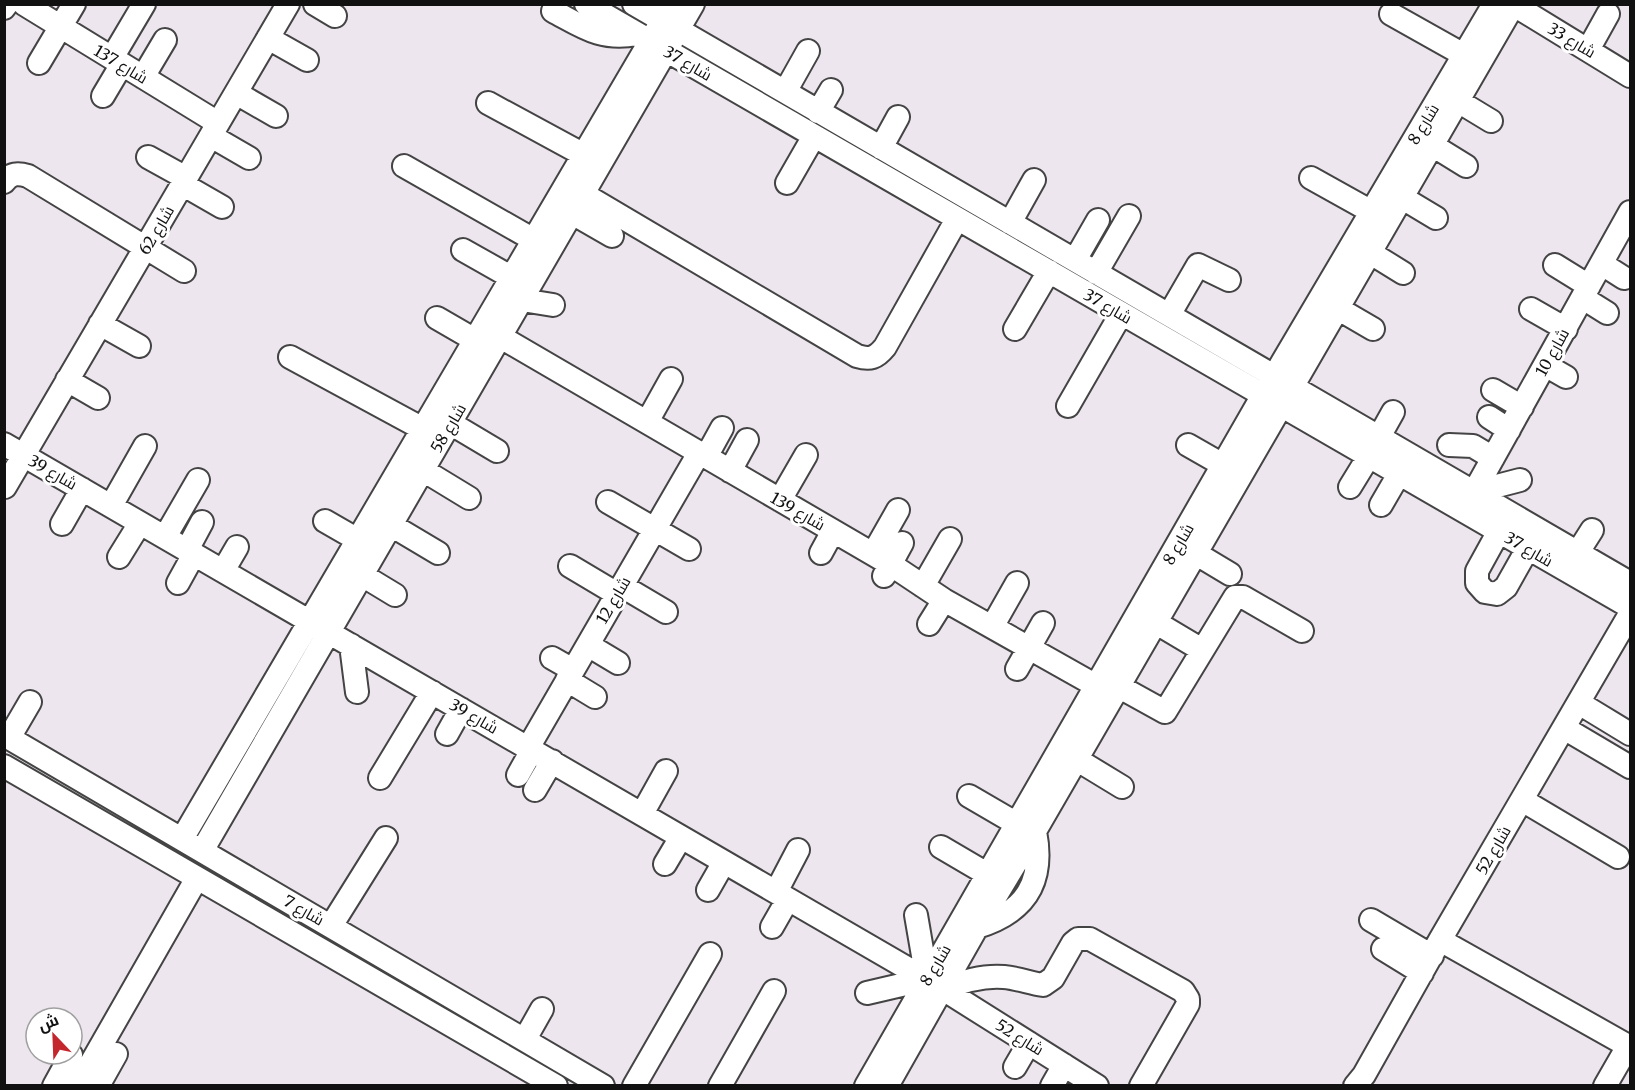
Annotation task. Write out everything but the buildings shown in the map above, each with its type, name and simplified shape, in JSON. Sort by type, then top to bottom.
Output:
[{"type":"street","name":"شارع 137","points":[[24,4],[54,16],[108,60],[143,77],[249,158]]},
{"type":"street","points":[[39,63],[54,16],[74,4]]},
{"type":"street","points":[[103,96],[108,60],[144,4]]},
{"type":"street","name":"شارع 37","points":[[586,4],[1121,314],[1277,391],[1374,447],[1474,492],[1630,583]]},
{"type":"street","name":"شارع 37","points":[[634,4],[671,19],[784,92],[1175,318],[1277,391]]},
{"type":"street","name":"شارع 58","points":[[521,288],[534,240],[651,42],[671,19],[693,4]]},
{"type":"street","name":"شارع 8","points":[[866,1086],[976,927],[1026,827],[1155,622],[1195,553],[1371,212],[1494,4]]},
{"type":"street","name":"شارع 62","points":[[5,487],[14,449],[67,380],[287,5]]},
{"type":"street","name":"شارع 8","points":[[887,1086],[987,874],[1026,827],[1076,759],[1223,465],[1340,302],[1514,5]]},
{"type":"street","name":"شارع 33","points":[[1514,5],[1630,74]]},
{"type":"street","points":[[553,10],[595,33],[651,42]]},
{"type":"street","points":[[1391,14],[1464,55]]},
{"type":"street","points":[[1588,50],[1608,14]]},
{"type":"street","points":[[268,38],[308,60]]},
{"type":"street","points":[[143,77],[165,40]]},
{"type":"street","name":"شارع 58","points":[[202,851],[320,627],[358,540],[423,429],[578,204],[651,42]]},
{"type":"street","points":[[784,92],[808,51]]},
{"type":"street","points":[[819,112],[831,90]]},
{"type":"street","points":[[237,91],[276,114]]},
{"type":"street","points":[[1458,101],[1491,121]]},
{"type":"street","points":[[488,103],[584,155]]},
{"type":"street","points":[[881,148],[898,117]]},
{"type":"street","points":[[787,183],[814,136]]},
{"type":"street","points":[[1432,146],[1466,166]]},
{"type":"street","points":[[148,157],[222,207]]},
{"type":"street","points":[[404,166],[534,240]]},
{"type":"street","points":[[4,182],[12,175],[28,176],[184,271]]},
{"type":"street","points":[[1311,178],[1371,212]]},
{"type":"street","points":[[1010,223],[1034,180]]},
{"type":"street","points":[[1401,197],[1436,218]]},
{"type":"street","points":[[578,204],[857,356],[868,359],[878,356],[885,347],[957,219]]},
{"type":"street","points":[[578,204],[612,236]]},
{"type":"street","points":[[1096,273],[1129,216]]},
{"type":"street","points":[[1075,260],[1098,220]]},
{"type":"street","name":"شارع 10","points":[[1474,492],[1602,264],[1627,226]]},
{"type":"street","points":[[463,250],[521,288],[553,305]]},
{"type":"street","points":[[1369,252],[1403,273]]},
{"type":"street","points":[[1602,264],[1624,278]]},
{"type":"street","points":[[1555,265],[1607,313]]},
{"type":"street","points":[[1015,329],[1049,271]]},
{"type":"street","points":[[1175,318],[1213,271]]},
{"type":"street","points":[[1340,302],[1376,323]]},
{"type":"street","points":[[1532,309],[1566,329]]},
{"type":"street","points":[[1068,406],[1121,314]]},
{"type":"street","name":"شارع 139","points":[[437,318],[579,372],[646,422],[833,531],[882,565],[1029,647],[1113,686],[1168,707],[1202,650]]},
{"type":"street","points":[[100,324],[140,346]]},
{"type":"street","name":"شارع 58","points":[[182,839],[320,627],[362,575],[453,419],[486,335]]},
{"type":"street","points":[[290,357],[423,429]]},
{"type":"street","points":[[1545,365],[1566,377]]},
{"type":"street","points":[[646,422],[671,379]]},
{"type":"street","points":[[67,380],[98,398]]},
{"type":"street","points":[[1493,390],[1522,407]]},
{"type":"street","points":[[1350,487],[1394,412]]},
{"type":"street","points":[[1489,417],[1509,430]]},
{"type":"street","points":[[453,419],[499,446]]},
{"type":"street","name":"شارع 12","points":[[518,775],[570,675],[619,590],[702,455],[722,428]]},
{"type":"street","points":[[729,471],[747,440]]},
{"type":"street","points":[[1188,445],[1223,465]]},
{"type":"street","points":[[1449,445],[1473,447],[1493,458]]},
{"type":"street","points":[[111,506],[145,446]]},
{"type":"street","name":"شارع 37","points":[[1374,447],[1400,474],[1630,608]]},
{"type":"street","name":"شارع 39","points":[[14,449],[935,984]]},
{"type":"street","points":[[780,500],[806,455]]},
{"type":"street","points":[[423,470],[470,498]]},
{"type":"street","points":[[1381,505],[1400,474]]},
{"type":"street","points":[[165,537],[198,480]]},
{"type":"street","points":[[1474,492],[1520,480]]},
{"type":"street","points":[[62,524],[82,489]]},
{"type":"street","points":[[606,506],[652,534],[689,549]]},
{"type":"street","points":[[882,565],[898,510]]},
{"type":"street","points":[[325,521],[358,540]]},
{"type":"street","points":[[177,583],[202,522]]},
{"type":"street","points":[[119,557],[140,523]]},
{"type":"street","points":[[391,525],[438,553]]},
{"type":"street","points":[[1578,552],[1592,530]]},
{"type":"street","points":[[821,553],[833,531]]},
{"type":"street","points":[[1499,531],[1477,571],[1477,583],[1485,592],[1497,594],[1506,586],[1528,548]]},
{"type":"street","points":[[923,586],[950,539]]},
{"type":"street","points":[[882,565],[902,543]]},
{"type":"street","points":[[223,571],[237,547]]},
{"type":"street","points":[[1195,553],[1230,574]]},
{"type":"street","points":[[570,567],[666,612]]},
{"type":"street","points":[[362,575],[395,595]]},
{"type":"street","points":[[992,627],[1017,583]]},
{"type":"street","points":[[1155,622],[1202,650],[1233,598],[1239,596],[1302,631]]},
{"type":"street","points":[[929,624],[944,600]]},
{"type":"street","name":"شارع 52","points":[[1355,1086],[1364,1075],[1630,614]]},
{"type":"street","points":[[1017,669],[1043,623]]},
{"type":"street","points":[[351,645],[357,692]]},
{"type":"street","points":[[588,645],[618,663]]},
{"type":"street","points":[[552,658],[595,697]]},
{"type":"street","points":[[380,778],[432,692]]},
{"type":"street","points":[[7,736],[30,702]]},
{"type":"street","points":[[1579,703],[1630,734]]},
{"type":"street","points":[[447,734],[461,709]]},
{"type":"street","points":[[1564,728],[1630,766]]},
{"type":"street","name":"شارع 7","points":[[7,736],[603,1086]]},
{"type":"street","points":[[1076,759],[1122,787]]},
{"type":"street","points":[[541,794],[558,765]]},
{"type":"street","name":"شارع 7","points":[[4,766],[556,1086]]},
{"type":"street","points":[[642,814],[666,771]]},
{"type":"street","points":[[969,796],[1026,827]]},
{"type":"street","points":[[1522,800],[1618,857]]},
{"type":"street","points":[[665,864],[681,837]]},
{"type":"street","points":[[331,926],[386,838]]},
{"type":"street","points":[[941,847],[987,874]]},
{"type":"street","points":[[772,927],[798,850]]},
{"type":"street","points":[[708,890],[724,862]]},
{"type":"street","points":[[78,1086],[197,878]]},
{"type":"street","points":[[916,915],[935,984]]},
{"type":"street","points":[[1371,920],[1431,956],[1629,1047],[1605,1086]]},
{"type":"street","points":[[867,993],[985,977],[1005,977],[1043,985],[1049,983],[1053,978],[1073,943],[1078,939],[1090,939],[1183,991],[1188,999],[1188,1004],[1141,1086]]},
{"type":"street","points":[[1383,950],[1431,956]]},
{"type":"street","points":[[634,1086],[710,954]]},
{"type":"street","name":"شارع 52","points":[[935,984],[1097,1086]]},
{"type":"street","points":[[720,1086],[774,991]]},
{"type":"street","points":[[525,1040],[542,1009]]},
{"type":"street","points":[[1016,1067],[1029,1043]]},
{"type":"street","points":[[98,1086],[116,1054]]},
{"type":"street","points":[[1052,1086],[1064,1065]]},
{"type":"street","points":[[54,1086],[65,1066]]},
{"type":"shaded area","points":[[5,5],[1630,5],[1630,1085],[5,1086]]}]
